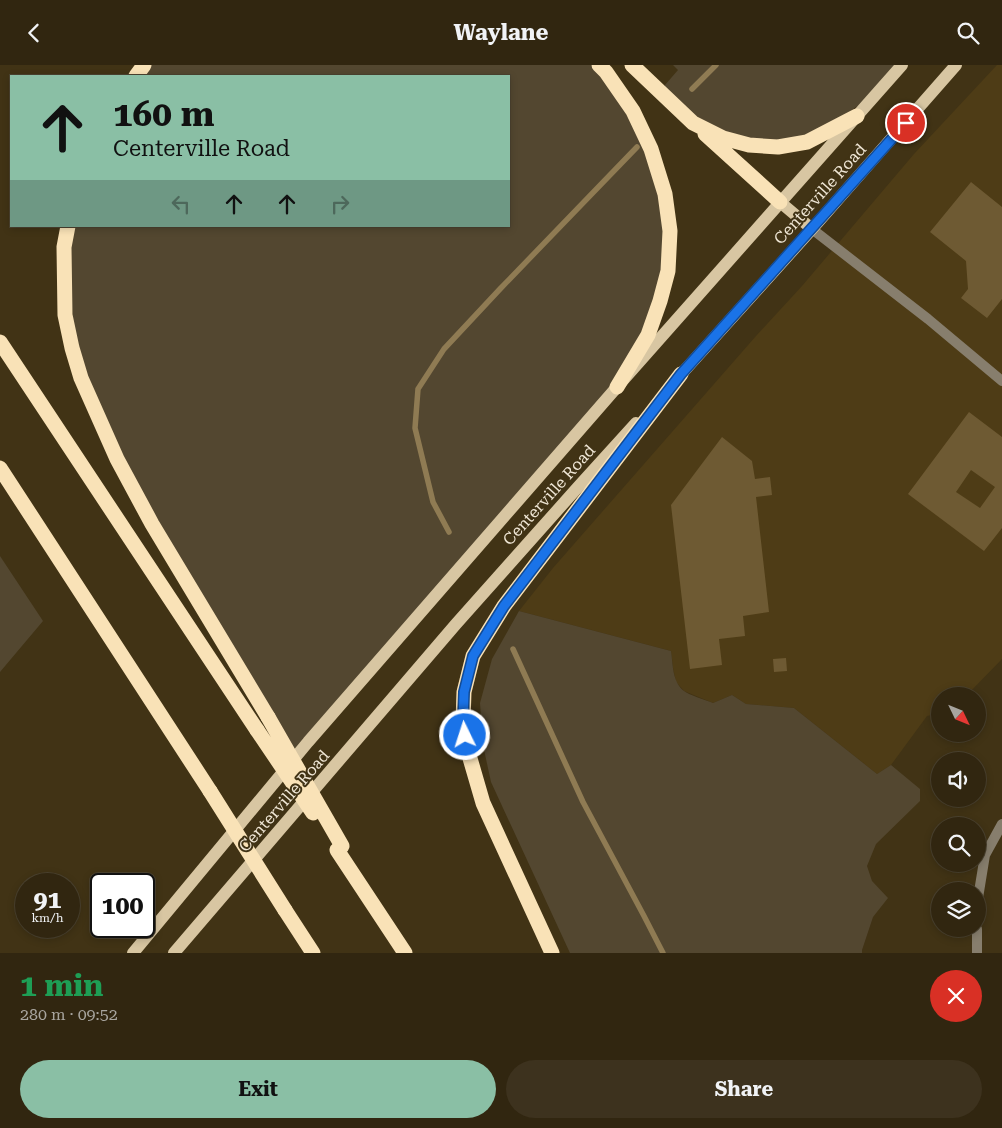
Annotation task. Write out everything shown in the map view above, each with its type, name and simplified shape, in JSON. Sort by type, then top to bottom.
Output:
[{"type":"highway","points":[[599,65],[633,111],[651,149],[665,194],[670,231],[668,271],[660,301],[648,335],[617,387]]},
{"type":"highway","points":[[632,65],[780,202]]},
{"type":"highway","points":[[693,123],[723,138],[749,145],[778,147],[807,142],[857,116]]},
{"type":"highway","points":[[68,227],[64,247],[65,315],[81,378],[117,459],[152,524],[268,717],[339,848],[405,953]]},
{"type":"highway","points":[[0,342],[256,730],[339,848]]},
{"type":"highway","points":[[552,953],[482,803],[467,748],[463,721],[464,692],[473,656],[504,606],[681,374]]},
{"type":"highway","points":[[0,468],[313,953]]},
{"type":"main road","name":"Centerville Road","points":[[133,953],[308,742],[617,387],[902,65]]},
{"type":"main road","name":"Centerville Road","points":[[174,953],[456,625],[584,480],[812,229],[956,65]]},
{"type":"main road","points":[[780,202],[812,229]]},
{"type":"street","points":[[812,229],[928,319],[1002,381]]},
{"type":"street","points":[[980,882],[984,855],[1002,825]]},
{"type":"street","points":[[977,937],[977,953]]},
{"type":"shaded area","points":[[148,65],[591,65],[601,74],[647,147],[669,226],[660,309],[614,389],[296,759],[122,470],[75,357],[67,227],[510,227],[510,75],[138,75]]},
{"type":"shaded area","points":[[673,65],[904,65],[867,101],[823,132],[791,146],[718,136],[665,89],[665,85],[678,70]]},
{"type":"shaded area","points":[[997,65],[1002,65],[1002,659],[975,687],[931,687],[931,715],[927,716],[891,765],[877,774],[794,708],[746,704],[732,695],[713,703],[684,691],[676,682],[671,651],[519,611],[553,568],[802,286],[914,154]]},
{"type":"shaded area","points":[[0,556],[43,621],[0,672]]},
{"type":"shaded area","points":[[519,611],[671,651],[675,678],[686,693],[713,703],[732,695],[746,704],[794,708],[877,774],[891,765],[920,789],[920,801],[876,844],[867,866],[872,881],[888,898],[873,917],[862,953],[570,953],[491,782],[483,745],[480,703],[492,659]]},
{"type":"building","points":[[971,182],[1002,207],[1002,299],[987,318],[961,298],[968,289],[966,261],[930,232]]},
{"type":"building","points":[[969,412],[1002,437],[1002,528],[984,551],[908,494]],"holes":[[[971,470],[995,487],[980,508],[956,492]]]},
{"type":"building","points":[[722,437],[752,461],[755,479],[770,477],[772,495],[756,497],[769,612],[743,616],[745,636],[719,639],[722,665],[690,669],[671,505]]},
{"type":"building","points":[[786,658],[787,671],[774,672],[773,659]]},
{"type":"waterway","points":[[692,89],[716,65]]},
{"type":"waterway","points":[[449,532],[433,502],[415,428],[418,389],[444,349],[637,147]]},
{"type":"waterway","points":[[513,649],[583,802],[663,953]]},
{"type":"route","points":[[465,735],[463,721],[464,692],[473,656],[504,606],[681,374],[906,123]]}]
